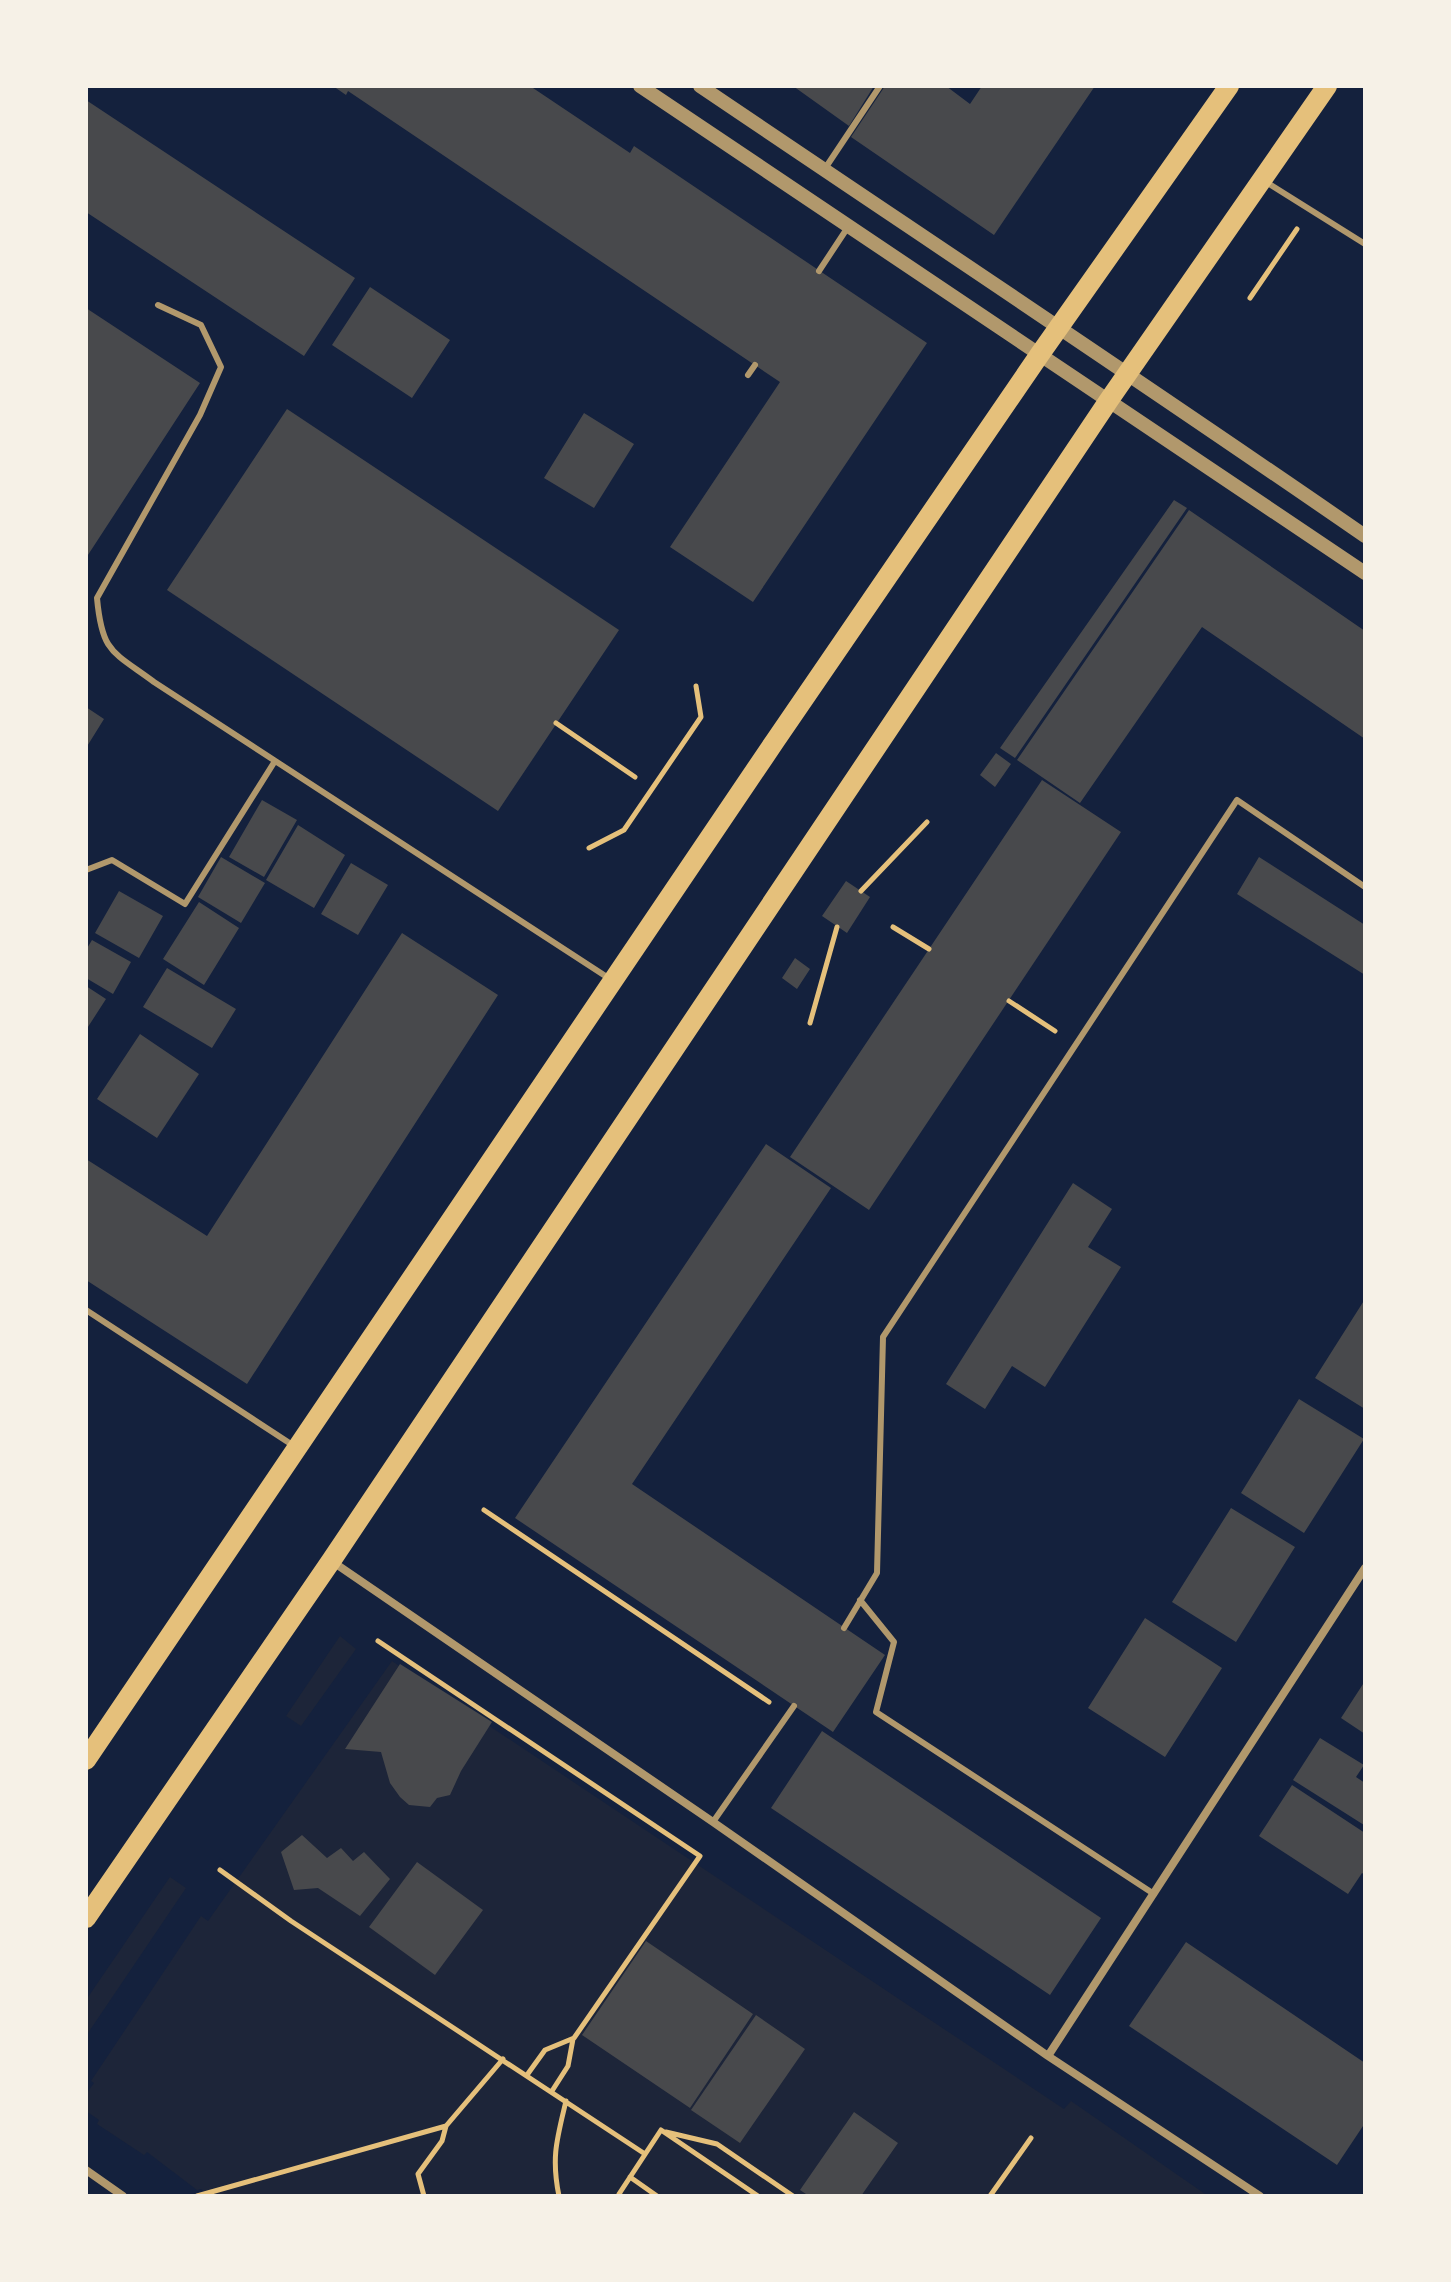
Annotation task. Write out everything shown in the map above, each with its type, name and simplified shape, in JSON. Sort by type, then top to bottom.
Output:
[{"type":"main road","points":[[86,1760],[1040,354],[1229,86]]},
{"type":"main road","points":[[86,1918],[331,1561],[1109,400],[1327,86]]},
{"type":"street","points":[[640,86],[1365,573]]},
{"type":"street","points":[[700,86],[1128,372],[1365,536]]},
{"type":"street","points":[[331,1561],[1048,2056],[1260,2196]]},
{"type":"street","points":[[1048,2056],[1365,1568]]},
{"type":"street","points":[[86,2170],[123,2196]]},
{"type":"lane","points":[[824,170],[880,86]]},
{"type":"lane","points":[[1263,180],[1365,244]]},
{"type":"lane","points":[[819,271],[848,227]]},
{"type":"lane","points":[[158,305],[201,325],[221,367],[200,415],[97,598],[100,627],[109,649],[154,682],[613,981]]},
{"type":"lane","points":[[748,375],[755,365]]},
{"type":"lane","points":[[86,870],[112,860],[185,904],[275,761]]},
{"type":"lane","points":[[844,1628],[877,1573],[883,1337],[1237,800],[1365,887]]},
{"type":"lane","points":[[86,1310],[297,1448]]},
{"type":"lane","points":[[860,1600],[894,1642],[876,1712],[1154,1894]]},
{"type":"lane","points":[[713,1822],[794,1706]]},
{"type":"path","points":[[1250,298],[1309,211]]},
{"type":"path","points":[[589,848],[624,830],[701,717],[696,686]]},
{"type":"path","points":[[556,723],[635,777]]},
{"type":"path","points":[[861,891],[927,822]]},
{"type":"path","points":[[810,1023],[837,927]]},
{"type":"path","points":[[893,927],[929,949]]},
{"type":"path","points":[[1009,1001],[1077,1046]]},
{"type":"path","points":[[484,1510],[788,1714]]},
{"type":"path","points":[[378,1641],[700,1856],[574,2038],[568,2066],[552,2091]]},
{"type":"path","points":[[220,1870],[291,1921],[645,2154]]},
{"type":"path","points":[[527,2075],[545,2050],[574,2038]]},
{"type":"path","points":[[424,2196],[418,2174],[442,2141],[446,2126],[503,2059]]},
{"type":"path","points":[[559,2196],[554,2151],[566,2101]]},
{"type":"path","points":[[197,2196],[446,2126]]},
{"type":"path","points":[[619,2195],[661,2130]]},
{"type":"path","points":[[661,2130],[758,2196]]},
{"type":"path","points":[[661,2130],[717,2144],[793,2196]]},
{"type":"path","points":[[990,2196],[1031,2138]]},
{"type":"path","points":[[630,2177],[657,2196]]},
{"type":"shaded area","points":[[340,1636],[356,1649],[301,1726],[286,1716]]},
{"type":"shaded area","points":[[392,1661],[1064,2109],[1071,2101],[1208,2196],[212,2196],[201,2189],[197,2190],[147,2152],[144,2155],[97,2124],[99,2120],[86,2111],[86,2094],[94,2083],[91,2081],[201,1916],[208,1921]]},
{"type":"shaded area","points":[[170,1877],[186,1888],[86,2036],[86,2000]]},
{"type":"building","points":[[333,86],[530,86],[630,153],[634,146],[927,343],[753,602],[670,547],[780,382],[348,91],[346,95]]},
{"type":"building","points":[[793,86],[874,86],[849,126]]},
{"type":"building","points":[[885,86],[946,86],[970,104],[982,86],[1095,86],[994,235],[851,137]]},
{"type":"building","points":[[86,100],[355,278],[304,356],[86,212]]},
{"type":"building","points":[[370,287],[450,340],[412,398],[332,345]]},
{"type":"building","points":[[86,308],[200,383],[86,558]]},
{"type":"building","points":[[287,409],[619,630],[498,811],[167,590]]},
{"type":"building","points":[[584,413],[634,444],[594,508],[544,478]]},
{"type":"building","points":[[1174,500],[1187,508],[1015,758],[1000,748]]},
{"type":"building","points":[[1189,510],[1365,631],[1365,739],[1202,627],[1080,803],[1017,760]]},
{"type":"building","points":[[86,707],[104,719],[86,748]]},
{"type":"building","points":[[996,753],[1011,764],[995,787],[980,775]]},
{"type":"building","points":[[1042,780],[1121,832],[869,1210],[790,1157]]},
{"type":"building","points":[[262,800],[297,820],[264,877],[229,857]]},
{"type":"building","points":[[298,825],[345,855],[314,908],[266,880]]},
{"type":"building","points":[[221,857],[265,883],[241,923],[198,897]]},
{"type":"building","points":[[1259,857],[1365,925],[1365,975],[1237,894]]},
{"type":"building","points":[[351,863],[388,885],[358,935],[321,914]]},
{"type":"building","points":[[846,881],[870,897],[847,933],[822,916]]},
{"type":"building","points":[[119,891],[163,916],[139,958],[95,933]]},
{"type":"building","points":[[199,902],[239,928],[204,985],[163,959]]},
{"type":"building","points":[[402,933],[498,995],[247,1384],[86,1280],[86,1159],[207,1236]]},
{"type":"building","points":[[92,940],[131,962],[113,994],[86,978],[86,950]]},
{"type":"building","points":[[795,958],[810,969],[797,989],[782,978]]},
{"type":"building","points":[[167,968],[236,1009],[212,1048],[143,1007]]},
{"type":"building","points":[[86,986],[106,999],[86,1030]]},
{"type":"building","points":[[140,1034],[199,1074],[157,1138],[97,1099]]},
{"type":"building","points":[[766,1144],[831,1188],[632,1484],[885,1655],[833,1732],[515,1518]]},
{"type":"building","points":[[1073,1183],[1112,1209],[1088,1247],[1121,1267],[1045,1387],[1012,1366],[985,1409],[946,1384]]},
{"type":"building","points":[[1365,1299],[1365,1409],[1315,1378]]},
{"type":"building","points":[[1299,1399],[1364,1439],[1304,1533],[1241,1493]]},
{"type":"building","points":[[1231,1508],[1295,1547],[1236,1642],[1172,1602]]},
{"type":"building","points":[[1145,1618],[1222,1668],[1165,1757],[1088,1708]]},
{"type":"building","points":[[400,1664],[492,1722],[461,1771],[450,1795],[437,1798],[430,1807],[409,1805],[400,1797],[390,1783],[381,1752],[345,1749]]},
{"type":"building","points":[[1365,1681],[1365,1734],[1341,1718]]},
{"type":"building","points":[[822,1731],[1101,1918],[1050,1995],[771,1808]]},
{"type":"building","points":[[1320,1738],[1364,1765],[1356,1777],[1365,1783],[1364,1825],[1293,1780]]},
{"type":"building","points":[[1292,1785],[1365,1833],[1365,1875],[1362,1873],[1348,1894],[1259,1836]]},
{"type":"building","points":[[302,1835],[327,1858],[341,1848],[353,1861],[364,1852],[390,1879],[360,1916],[318,1888],[294,1890],[281,1852]]},
{"type":"building","points":[[417,1862],[483,1910],[435,1975],[369,1927]]},
{"type":"building","points":[[646,1941],[753,2014],[690,2108],[582,2035]]},
{"type":"building","points":[[1186,1942],[1365,2063],[1365,2123],[1337,2165],[1129,2026]]},
{"type":"building","points":[[756,2015],[805,2049],[740,2143],[691,2110]]},
{"type":"building","points":[[854,2112],[898,2143],[861,2196],[809,2196],[800,2190]]}]
